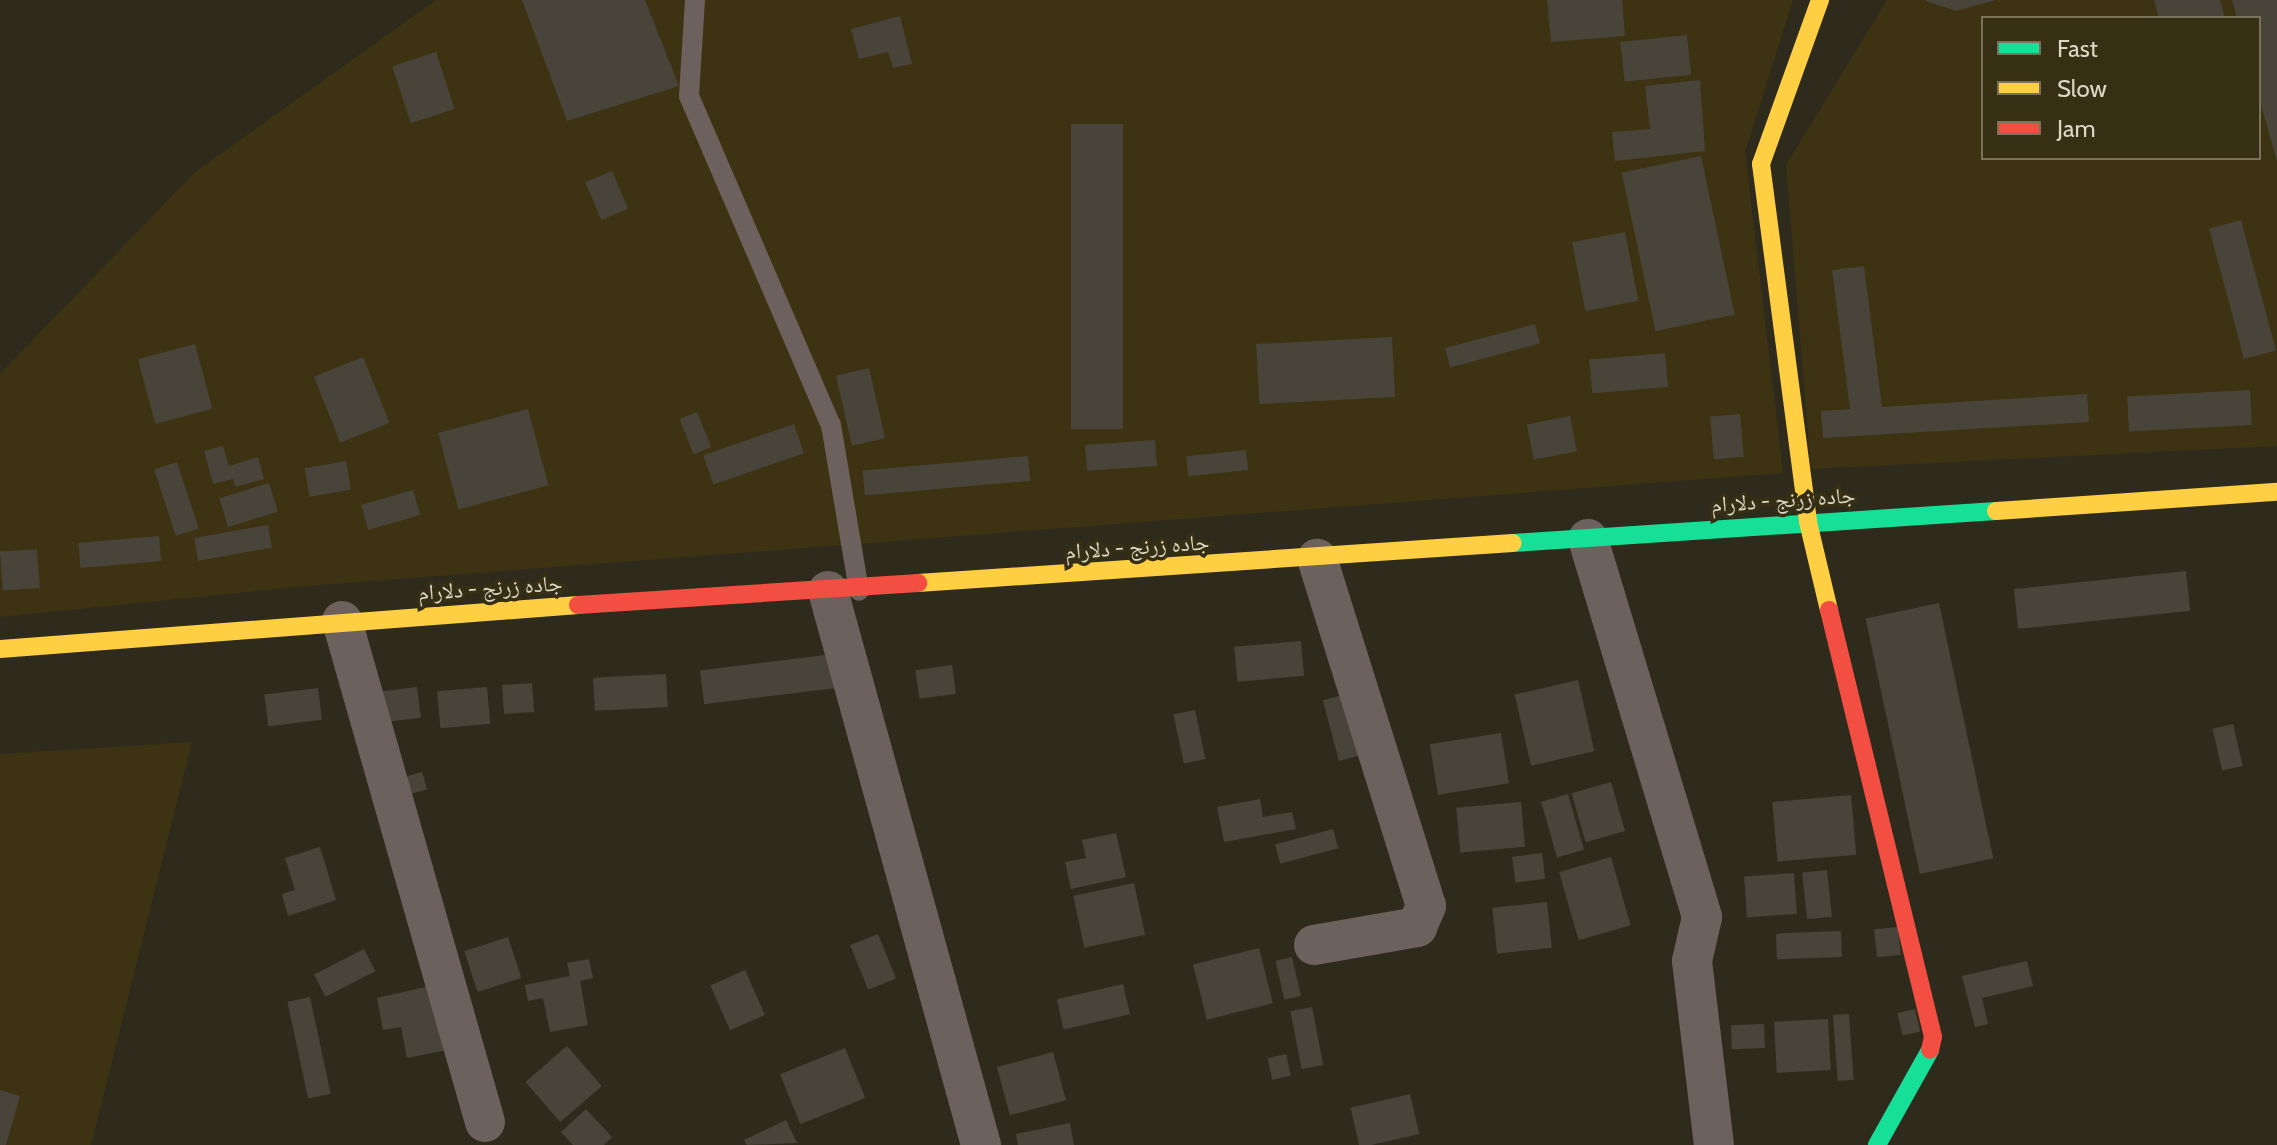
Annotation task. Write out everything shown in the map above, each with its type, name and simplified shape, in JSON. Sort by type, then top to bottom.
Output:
[{"type":"main road","points":[[1820,0],[1761,164],[1808,522],[1933,1037],[1927,1062],[1877,1145]]},
{"type":"main road","name":"جاده زرنج - دلارام","points":[[0,649],[342,621],[844,591],[2277,492]]},
{"type":"street","points":[[1588,539],[1702,917],[1692,961],[1714,1145]]},
{"type":"street","points":[[1314,945],[1417,927],[1426,906],[1317,559]]},
{"type":"street","points":[[844,591],[981,1145]]},
{"type":"street","points":[[342,621],[485,1122]]},
{"type":"lane","points":[[695,0],[689,96],[831,425],[844,591]]},
{"type":"shaded area","points":[[436,0],[1793,0],[1745,152],[1783,473],[307,586],[0,617],[0,374],[195,172]]},
{"type":"shaded area","points":[[1887,0],[2277,0],[2277,446],[1811,469],[1786,165]]},
{"type":"shaded area","points":[[192,742],[91,1145],[0,1145],[0,754]]},
{"type":"building","points":[[522,0],[645,0],[679,86],[567,121]]},
{"type":"building","points":[[1547,0],[1622,0],[1625,36],[1551,42]]},
{"type":"building","points":[[1926,0],[1996,0],[1956,11],[1926,1]]},
{"type":"building","points":[[2154,0],[2220,0],[2224,16],[2158,16]]},
{"type":"building","points":[[2232,0],[2277,0],[2277,161],[2261,105],[2261,16],[2236,16]]},
{"type":"building","points":[[900,16],[912,64],[893,68],[888,52],[859,59],[851,29]]},
{"type":"building","points":[[1687,35],[1691,75],[1625,82],[1620,42]]},
{"type":"building","points":[[436,52],[455,109],[411,123],[392,66]]},
{"type":"building","points":[[1700,80],[1705,151],[1615,161],[1612,132],[1650,129],[1645,86]]},
{"type":"building","points":[[1071,124],[1123,124],[1123,429],[1071,429]]},
{"type":"building","points":[[1701,156],[1735,314],[1655,331],[1622,173]]},
{"type":"building","points":[[612,171],[628,209],[601,220],[585,182]]},
{"type":"building","points":[[2241,220],[2276,350],[2244,359],[2209,229]]},
{"type":"building","points":[[1625,232],[1638,301],[1585,311],[1572,242]]},
{"type":"building","points":[[1864,266],[1882,407],[2087,394],[2089,422],[1823,438],[1821,411],[1850,409],[1832,270]]},
{"type":"building","points":[[1535,324],[1540,343],[1450,367],[1445,348]]},
{"type":"building","points":[[1392,337],[1395,397],[1259,404],[1256,344]]},
{"type":"building","points":[[195,344],[212,409],[155,424],[138,359]]},
{"type":"building","points":[[1665,353],[1668,387],[1592,393],[1589,360]]},
{"type":"building","points":[[363,357],[390,423],[340,443],[314,377]]},
{"type":"building","points":[[869,368],[885,438],[852,446],[836,376]]},
{"type":"building","points":[[2250,390],[2252,425],[2129,431],[2127,396]]},
{"type":"building","points":[[528,409],[548,485],[459,509],[438,433]]},
{"type":"building","points":[[697,412],[711,447],[694,454],[679,419]]},
{"type":"building","points":[[1740,414],[1744,457],[1714,459],[1710,417]]},
{"type":"building","points":[[1570,416],[1577,451],[1534,460],[1527,424]]},
{"type":"building","points":[[794,424],[804,453],[713,485],[703,455]]},
{"type":"building","points":[[1155,440],[1157,466],[1087,471],[1085,445]]},
{"type":"building","points":[[223,446],[229,466],[258,457],[264,479],[235,487],[233,479],[213,484],[204,451]]},
{"type":"building","points":[[1246,450],[1248,470],[1188,476],[1186,456]]},
{"type":"building","points":[[1028,456],[1030,481],[865,495],[863,470]]},
{"type":"building","points":[[346,461],[351,490],[310,497],[305,468]]},
{"type":"building","points":[[177,462],[199,529],[176,536],[154,469]]},
{"type":"building","points":[[269,483],[278,512],[228,527],[219,498]]},
{"type":"building","points":[[413,490],[420,515],[368,530],[361,505]]},
{"type":"building","points":[[268,525],[272,548],[198,561],[194,538]]},
{"type":"building","points":[[159,536],[161,561],[80,568],[78,543]]},
{"type":"building","points":[[37,549],[40,588],[3,590],[0,552]]},
{"type":"building","points":[[2186,571],[2190,611],[2018,629],[2014,589]]},
{"type":"building","points":[[1939,603],[1993,858],[1920,874],[1866,619]]},
{"type":"building","points":[[1301,641],[1304,676],[1237,682],[1234,647]]},
{"type":"building","points":[[834,654],[838,688],[704,704],[700,670]]},
{"type":"building","points":[[952,665],[956,694],[919,699],[915,670]]},
{"type":"building","points":[[666,674],[668,707],[595,711],[593,678]]},
{"type":"building","points":[[1578,680],[1594,751],[1531,766],[1515,695]]},
{"type":"building","points":[[532,683],[534,712],[504,714],[502,685]]},
{"type":"building","points":[[417,687],[421,718],[380,723],[376,692]]},
{"type":"building","points":[[487,687],[490,724],[440,728],[437,691]]},
{"type":"building","points":[[318,688],[322,720],[268,726],[264,695]]},
{"type":"building","points":[[1346,694],[1362,755],[1339,761],[1323,700]]},
{"type":"building","points":[[1195,710],[1205,759],[1184,763],[1173,715]]},
{"type":"building","points":[[2233,724],[2243,766],[2222,771],[2213,729]]},
{"type":"building","points":[[1501,733],[1509,783],[1438,795],[1430,744]]},
{"type":"building","points":[[422,772],[427,789],[400,797],[395,780]]},
{"type":"building","points":[[1611,782],[1625,831],[1586,842],[1572,793]]},
{"type":"building","points":[[1568,794],[1584,850],[1557,857],[1541,802]]},
{"type":"building","points":[[1851,795],[1856,855],[1778,862],[1772,802]]},
{"type":"building","points":[[1260,799],[1263,817],[1292,812],[1296,829],[1224,842],[1217,807]]},
{"type":"building","points":[[1521,802],[1525,847],[1460,852],[1456,808]]},
{"type":"building","points":[[1333,829],[1338,848],[1280,864],[1275,845]]},
{"type":"building","points":[[1116,833],[1126,877],[1071,889],[1065,862],[1086,858],[1082,840]]},
{"type":"building","points":[[320,847],[336,900],[288,916],[282,894],[295,890],[285,858]]},
{"type":"building","points":[[1542,853],[1545,879],[1515,882],[1512,857]]},
{"type":"building","points":[[1611,857],[1631,925],[1579,940],[1559,872]]},
{"type":"building","points":[[1827,870],[1832,917],[1807,919],[1802,873]]},
{"type":"building","points":[[1794,873],[1797,914],[1747,917],[1744,876]]},
{"type":"building","points":[[1134,883],[1145,935],[1084,948],[1073,896]]},
{"type":"building","points":[[1547,902],[1552,948],[1497,953],[1492,908]]},
{"type":"building","points":[[1898,927],[1901,955],[1877,957],[1874,930]]},
{"type":"building","points":[[1841,931],[1842,957],[1777,959],[1776,933]]},
{"type":"building","points":[[878,934],[896,979],[868,990],[850,945]]},
{"type":"building","points":[[508,937],[521,978],[478,992],[464,951]]},
{"type":"building","points":[[1259,948],[1273,1003],[1207,1020],[1193,964]]},
{"type":"building","points":[[364,949],[375,971],[325,997],[314,974]]},
{"type":"building","points":[[1292,957],[1301,996],[1284,1000],[1275,961]]},
{"type":"building","points":[[589,959],[593,978],[580,981],[588,1025],[550,1032],[543,998],[528,1001],[525,985],[570,976],[567,963]]},
{"type":"building","points":[[2027,961],[2033,986],[1982,998],[1988,1024],[1975,1027],[1962,976]]},
{"type":"building","points":[[745,970],[765,1015],[730,1030],[710,985]]},
{"type":"building","points":[[1123,984],[1130,1014],[1064,1030],[1057,999]]},
{"type":"building","points":[[434,985],[447,1050],[407,1058],[401,1027],[383,1030],[377,998]]},
{"type":"building","points":[[310,997],[331,1094],[308,1099],[288,1002]]},
{"type":"building","points":[[1312,1007],[1323,1065],[1302,1069],[1290,1011]]},
{"type":"building","points":[[1915,1009],[1920,1031],[1903,1035],[1897,1013]]},
{"type":"building","points":[[1849,1014],[1854,1080],[1838,1081],[1833,1015]]},
{"type":"building","points":[[1828,1019],[1831,1070],[1777,1073],[1774,1022]]},
{"type":"building","points":[[1764,1024],[1765,1048],[1732,1049],[1731,1025]]},
{"type":"building","points":[[567,1046],[602,1086],[560,1122],[525,1082]]},
{"type":"building","points":[[845,1048],[865,1098],[800,1124],[780,1074]]},
{"type":"building","points":[[1053,1052],[1066,1100],[1010,1115],[997,1067]]},
{"type":"building","points":[[1286,1054],[1291,1075],[1272,1080],[1267,1058]]},
{"type":"building","points":[[0,1090],[20,1096],[6,1145],[0,1145]]},
{"type":"building","points":[[1410,1094],[1419,1134],[1359,1145],[1351,1108]]},
{"type":"building","points":[[586,1109],[612,1137],[604,1145],[573,1145],[561,1132]]},
{"type":"building","points":[[786,1120],[797,1143],[747,1145],[744,1140]]},
{"type":"building","points":[[1070,1123],[1074,1145],[1018,1145],[1016,1134]]},
{"type":"traffic: fast","points":[[1513,543],[1996,511]]},
{"type":"traffic: fast","points":[[1877,1145],[1930,1050]]},
{"type":"traffic: slow","points":[[1820,0],[1761,164],[1808,522],[1829,610]]},
{"type":"traffic: slow","points":[[1996,511],[2277,492]]},
{"type":"traffic: slow","points":[[918,583],[1513,543]]},
{"type":"traffic: slow","points":[[0,649],[578,605]]},
{"type":"traffic: jam","points":[[578,605],[918,583]]},
{"type":"traffic: jam","points":[[1829,610],[1933,1037],[1930,1050]]}]
